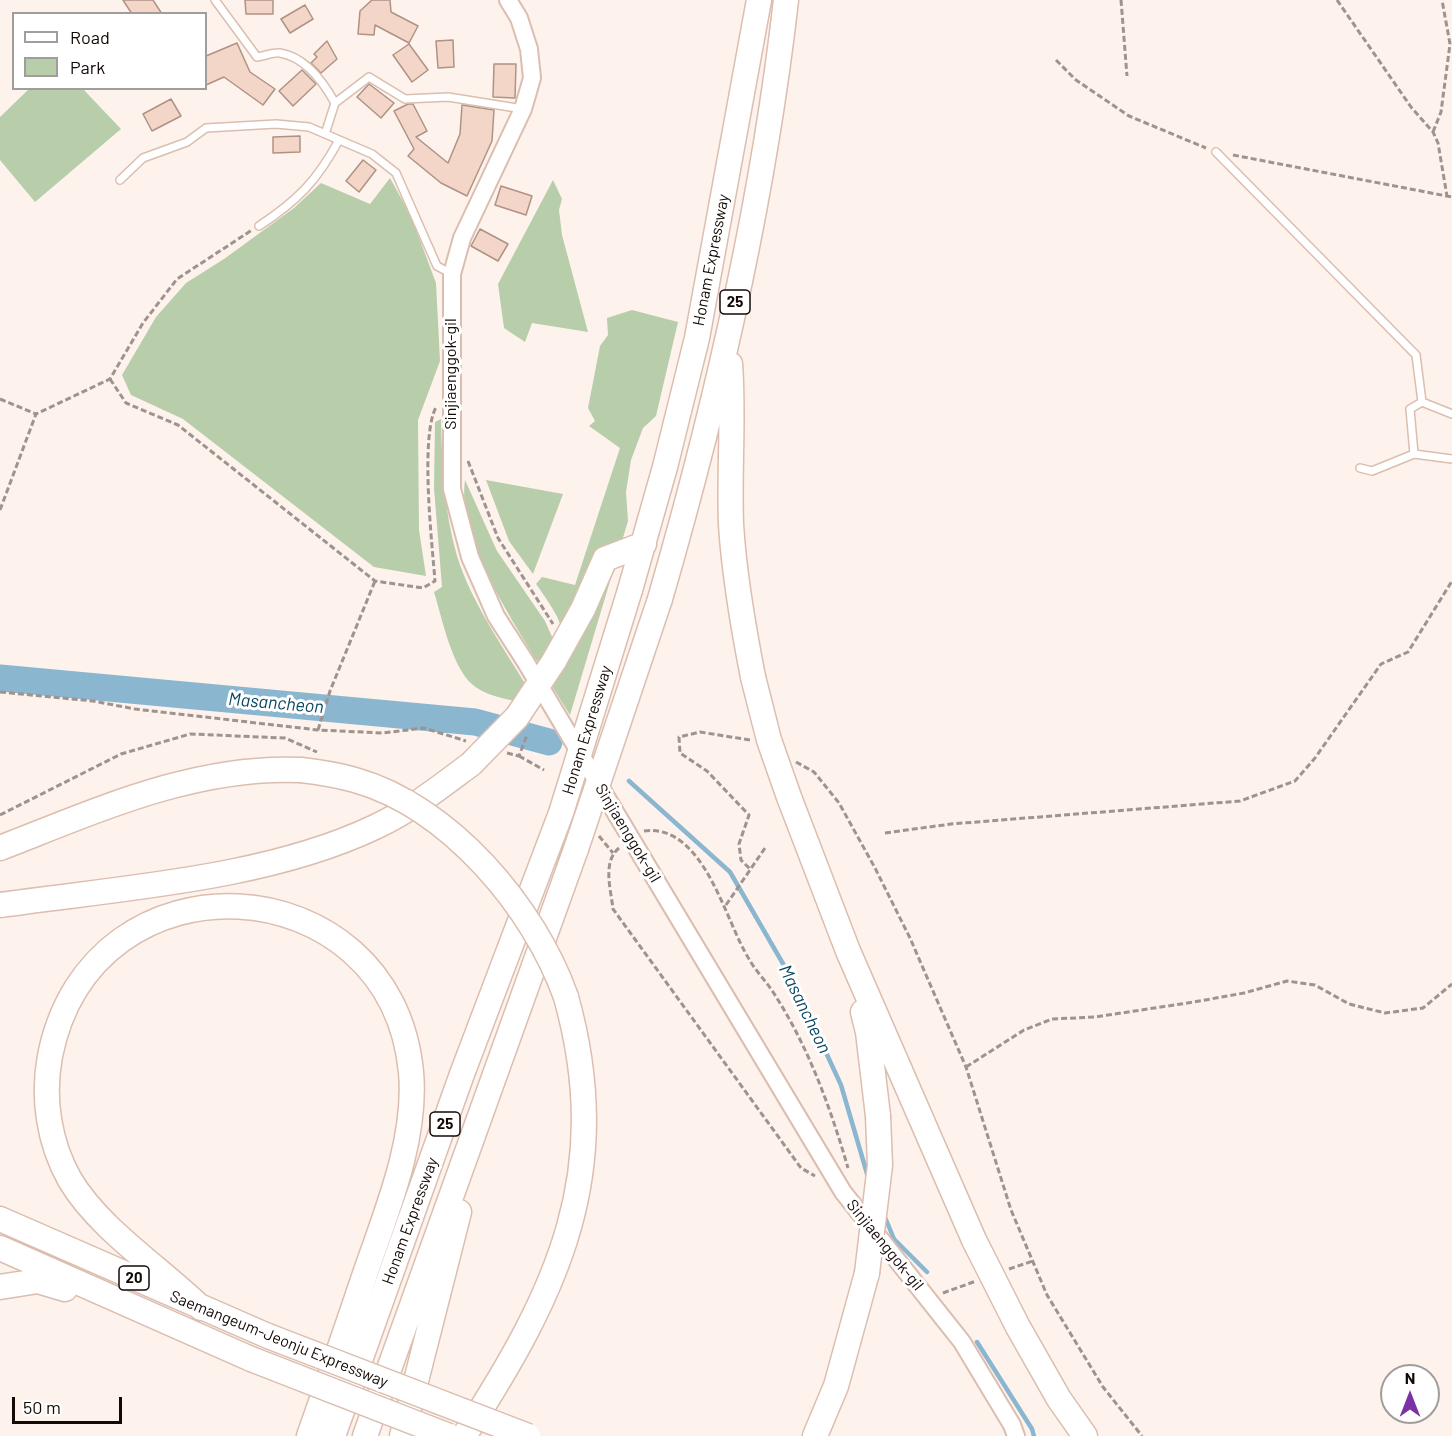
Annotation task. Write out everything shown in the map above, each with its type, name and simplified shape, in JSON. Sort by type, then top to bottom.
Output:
[{"type":"highway","name":"Honam Expressway","points":[[333,1436],[486,1012],[561,813],[644,544],[697,338],[759,0]]},
{"type":"highway","name":"Honam Expressway","points":[[365,1436],[576,849],[660,599],[687,507],[728,333],[776,90],[786,0]]},
{"type":"highway","points":[[728,333],[734,416],[730,468],[735,572],[753,677],[769,740],[848,951],[974,1240],[1018,1327],[1059,1399],[1085,1436]]},
{"type":"highway","points":[[0,905],[260,866],[320,850],[377,827],[426,797],[471,753],[517,717],[554,661],[584,609],[605,560],[644,544]]},
{"type":"highway","points":[[0,848],[168,787],[250,771],[300,770],[356,780],[383,790],[420,811],[450,833],[496,879],[519,909],[558,975],[566,997],[580,1053],[584,1097],[580,1180],[561,1257],[539,1306],[499,1383],[464,1436]]},
{"type":"highway","points":[[201,1308],[167,1275],[110,1229],[71,1180],[52,1136],[46,1102],[47,1071],[62,1014],[88,970],[124,937],[150,922],[180,911],[214,906],[250,905],[285,913],[312,925],[352,953],[383,989],[406,1043],[411,1075],[409,1119],[397,1180],[309,1436]]},
{"type":"highway","points":[[817,1432],[836,1386],[867,1273],[880,1165],[878,1116],[868,1032],[848,951]]},
{"type":"highway","points":[[397,1180],[486,1012]]},
{"type":"highway","points":[[402,1436],[496,1071]]},
{"type":"highway","name":"Saemangeum-Jeonju Expressway","points":[[0,1219],[268,1336],[407,1392],[528,1436]]},
{"type":"highway","name":"Saemangeum-Jeonju Expressway","points":[[0,1248],[251,1359],[449,1436]]},
{"type":"highway","points":[[0,1287],[38,1281],[125,1305]]},
{"type":"street","name":"Sinjiaenggok-gil","points":[[508,0],[519,18],[529,49],[532,78],[523,109],[462,238],[452,274],[452,489],[470,557],[496,616],[843,1192],[962,1342],[1016,1436]]},
{"type":"lane","points":[[215,0],[257,57],[279,53],[301,62],[327,89],[335,103]]},
{"type":"lane","points":[[325,134],[335,103],[369,77],[405,99],[448,98],[523,109]]},
{"type":"lane","points":[[120,180],[143,158],[187,142],[206,128],[276,124],[309,127],[372,154],[396,173],[437,266],[452,274]]},
{"type":"lane","points":[[259,226],[292,204],[309,186],[339,140]]},
{"type":"lane","points":[[1216,152],[1416,355],[1422,402]]},
{"type":"lane","points":[[1422,402],[1452,414]]},
{"type":"lane","points":[[1414,454],[1410,409],[1422,402]]},
{"type":"lane","points":[[1360,468],[1372,471],[1414,454],[1452,459]]},
{"type":"path","points":[[1121,0],[1127,76]]},
{"type":"path","points":[[1337,0],[1411,107],[1433,132],[1438,143],[1447,196]]},
{"type":"path","points":[[1433,132],[1441,112],[1450,44],[1442,0]]},
{"type":"path","points":[[1056,60],[1076,80],[1130,116],[1216,152],[1452,197]]},
{"type":"path","points":[[0,510],[36,414],[110,379],[143,322],[177,279],[259,226]]},
{"type":"path","points":[[110,379],[126,403],[178,425],[375,581],[423,588],[435,581],[429,510],[431,417],[452,377]]},
{"type":"path","points":[[0,399],[36,414]]},
{"type":"path","points":[[464,450],[498,538],[548,614],[555,630]]},
{"type":"path","points":[[318,730],[330,691],[375,581]]},
{"type":"path","points":[[885,833],[951,824],[1240,801],[1295,781],[1315,759],[1381,664],[1408,652],[1452,581]]},
{"type":"path","points":[[0,692],[93,701],[135,709],[318,730],[383,734],[424,728],[471,753]]},
{"type":"path","points":[[750,869],[741,860],[739,844],[749,815],[707,771],[680,753],[679,737],[700,732],[755,741]]},
{"type":"path","points":[[0,815],[121,754],[190,734],[285,738],[327,757]]},
{"type":"path","points":[[519,756],[524,745]]},
{"type":"path","points":[[500,750],[519,756],[544,770]]},
{"type":"path","points":[[794,761],[814,772],[839,803],[910,938],[966,1067],[1011,1210],[1047,1295],[1102,1387],[1142,1436]]},
{"type":"path","points":[[598,835],[613,853]]},
{"type":"path","points":[[726,905],[765,848]]},
{"type":"path","points":[[966,1067],[1024,1030],[1052,1019],[1095,1017],[1194,1002],[1244,993],[1287,981],[1315,985],[1349,1004],[1385,1013],[1423,1008],[1452,984]]},
{"type":"path","points":[[1007,1270],[1033,1261]]},
{"type":"path","points":[[928,1298],[980,1280]]},
{"type":"green space","points":[[28,90],[84,90],[121,129],[35,202],[0,160],[0,117]]},
{"type":"green space","points":[[390,178],[411,216],[436,283],[440,361],[418,420],[419,530],[426,576],[374,567],[183,419],[131,395],[122,375],[156,317],[186,283],[224,259],[294,208],[321,183],[370,204]]},
{"type":"green space","points":[[553,180],[562,199],[559,210],[562,235],[588,332],[532,323],[525,342],[504,328],[498,284]]},
{"type":"green space","points":[[632,310],[678,322],[656,416],[643,428],[631,460],[626,492],[628,521],[570,715],[553,688],[563,644],[563,633],[555,613],[536,584],[542,577],[575,585],[620,448],[589,426],[595,421],[588,408],[600,346],[608,335],[607,318]]},
{"type":"green space","points":[[441,419],[446,505],[457,556],[482,612],[534,699],[530,704],[492,695],[473,685],[459,667],[444,628],[434,592],[442,587],[434,488],[435,422]]},
{"type":"green space","points":[[465,480],[497,551],[545,621],[553,639],[546,667],[536,660],[487,573],[469,525],[465,502]]},
{"type":"green space","points":[[486,480],[563,494],[533,574],[509,541]]},
{"type":"building","points":[[123,0],[153,0],[161,12],[131,12]]},
{"type":"building","points":[[245,0],[273,0],[273,14],[246,14]]},
{"type":"building","points":[[372,0],[390,0],[391,12],[418,26],[409,43],[375,25],[374,35],[358,34],[360,11]]},
{"type":"building","points":[[305,5],[313,19],[290,33],[281,19]]},
{"type":"building","points":[[453,40],[454,67],[438,68],[436,41]]},
{"type":"building","points":[[327,41],[337,59],[321,73],[311,63],[317,57],[314,54]]},
{"type":"building","points":[[237,43],[250,72],[275,89],[263,105],[224,77],[207,85],[207,56]]},
{"type":"building","points":[[409,44],[428,70],[412,82],[393,55]]},
{"type":"building","points":[[494,64],[516,64],[515,98],[493,97]]},
{"type":"building","points":[[302,70],[316,84],[293,106],[279,91]]},
{"type":"building","points":[[369,84],[394,103],[381,118],[357,97]]},
{"type":"building","points":[[171,99],[181,116],[152,131],[143,114]]},
{"type":"building","points":[[413,104],[427,131],[416,137],[448,163],[460,134],[462,105],[494,110],[492,141],[467,196],[441,183],[408,156],[414,149],[394,111]]},
{"type":"building","points":[[300,136],[300,152],[273,153],[273,137]]},
{"type":"building","points":[[363,160],[376,170],[359,192],[346,181]]},
{"type":"building","points":[[501,186],[532,196],[526,215],[495,205]]},
{"type":"building","points":[[480,229],[508,244],[498,261],[471,246]]},
{"type":"waterway","name":"Masancheon","points":[[0,678],[475,722],[549,742]]},
{"type":"waterway","name":"Masancheon","points":[[629,781],[730,872],[793,981],[841,1085],[868,1177]]},
{"type":"waterway","name":"Masancheon","points":[[884,1215],[894,1239],[927,1272]]},
{"type":"waterway","name":"Masancheon","points":[[977,1342],[1032,1429],[1034,1436]]}]
